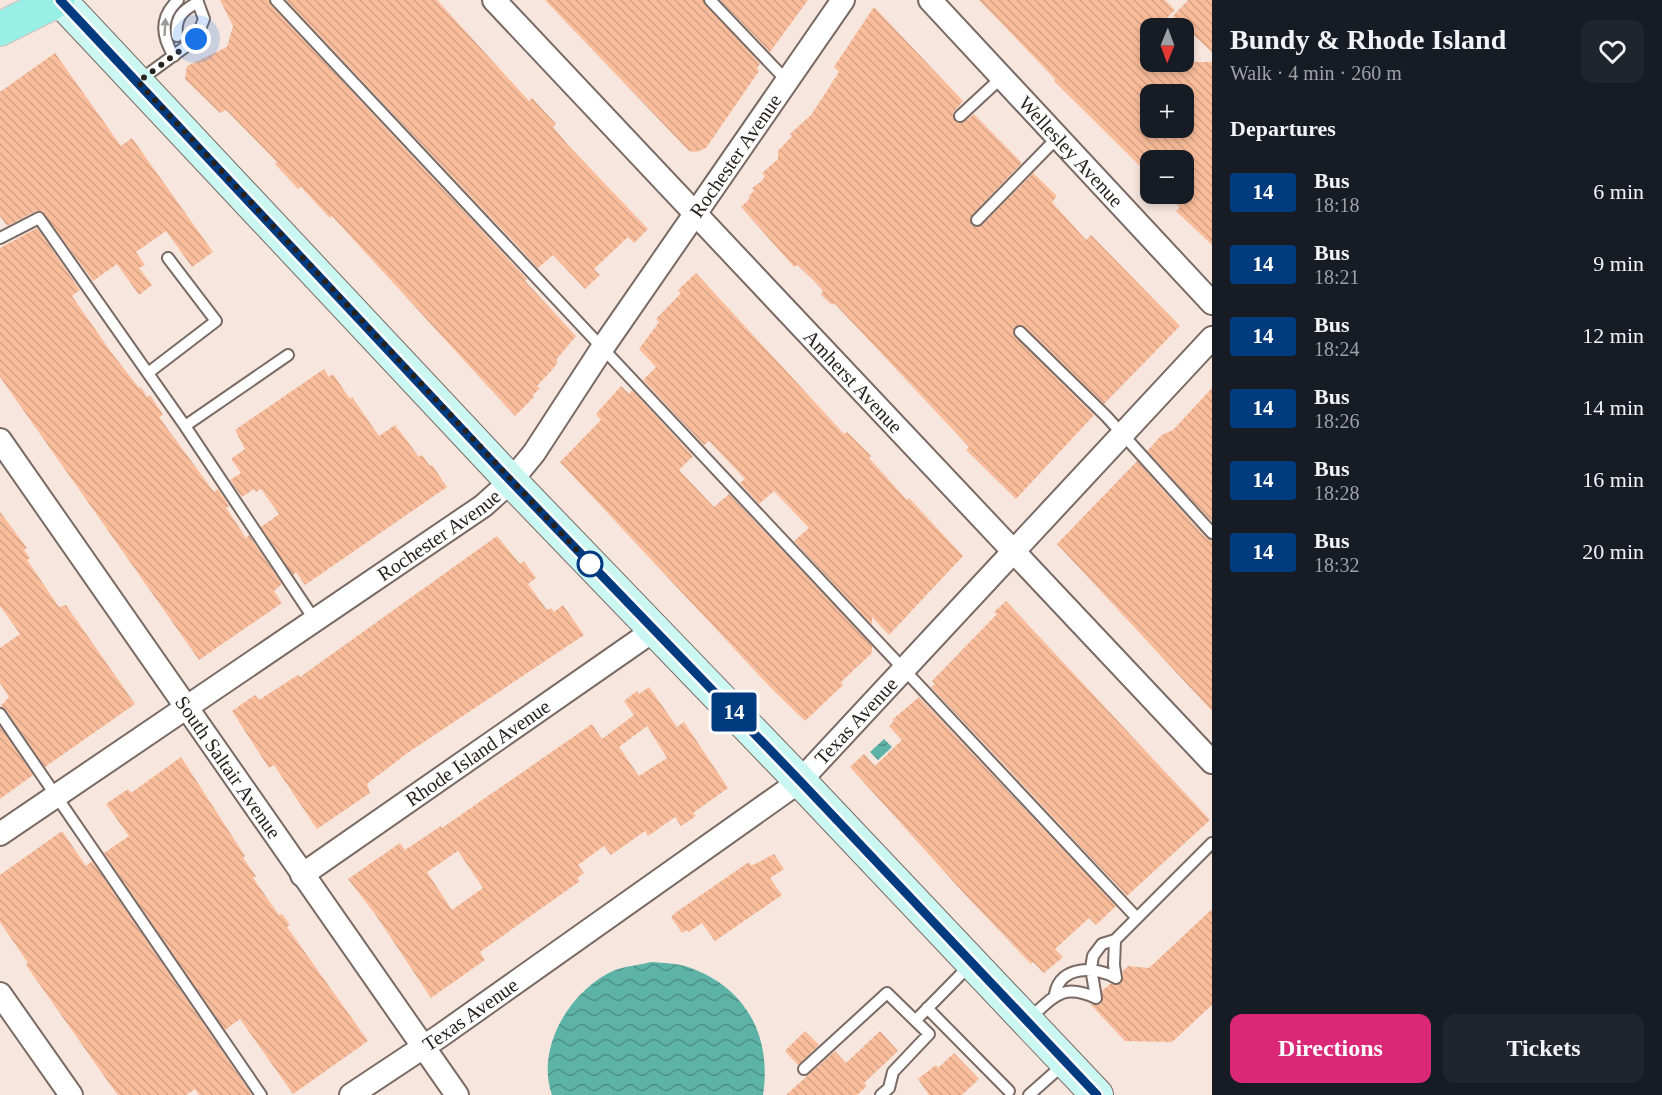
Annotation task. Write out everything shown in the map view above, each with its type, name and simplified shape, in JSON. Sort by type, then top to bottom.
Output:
[{"type":"main road","points":[[0,29],[59,0],[511,481],[800,781],[1097,1095]]},
{"type":"street","name":"Amherst Avenue","points":[[494,0],[696,216],[1015,550],[1212,762]]},
{"type":"street","name":"Rochester Avenue","points":[[0,834],[483,506],[511,481],[534,453],[603,347],[696,216],[843,0]]},
{"type":"street","name":"Wellesley Avenue","points":[[930,0],[1212,303]]},
{"type":"street","name":"Texas Avenue","points":[[351,1095],[800,781],[1212,338]]},
{"type":"street","name":"South Saltair Avenue","points":[[0,440],[457,1095]]},
{"type":"street","name":"Rhode Island Avenue","points":[[302,875],[654,630]]},
{"type":"street","points":[[0,994],[71,1095]]},
{"type":"lane","points":[[174,56],[165,43],[164,20],[169,8],[178,0]]},
{"type":"lane","points":[[276,0],[1137,918]]},
{"type":"lane","points":[[710,0],[787,81]]},
{"type":"lane","points":[[138,82],[196,39],[204,19],[197,1],[183,11],[178,18],[177,36]]},
{"type":"lane","points":[[960,116],[1001,78]]},
{"type":"lane","points":[[977,220],[1057,138]]},
{"type":"lane","points":[[0,238],[39,218],[185,426],[314,619]]},
{"type":"lane","points":[[148,373],[216,321],[168,258]]},
{"type":"lane","points":[[1020,333],[1121,434],[1212,533]]},
{"type":"lane","points":[[185,426],[288,355]]},
{"type":"lane","points":[[0,714],[261,1095]]},
{"type":"lane","points":[[1026,1021],[1055,994],[1080,990],[1096,998],[1091,968],[1093,956],[1102,944],[1115,940],[1212,843]]},
{"type":"lane","points":[[1055,994],[1057,985],[1070,974],[1091,968],[1116,978],[1115,940]]},
{"type":"lane","points":[[916,1020],[972,962]]},
{"type":"lane","points":[[804,1069],[887,993],[929,1034],[893,1072],[889,1088],[881,1095]]},
{"type":"lane","points":[[927,1008],[1009,1091]]},
{"type":"lane","points":[[1029,1095],[1066,1062]]},
{"type":"water","points":[[884,739],[892,747],[878,760],[870,752]]},
{"type":"water","points":[[651,962],[684,966],[708,976],[740,1001],[751,1016],[759,1034],[765,1073],[763,1095],[552,1095],[548,1077],[548,1058],[553,1039],[571,1005],[599,979],[615,970]]},
{"type":"building","points":[[220,0],[269,0],[271,5],[527,279],[525,281],[576,336],[556,360],[558,362],[553,369],[537,386],[540,388],[532,396],[534,397],[515,416],[332,216],[330,218],[301,187],[298,189],[275,164],[277,162],[226,110],[220,113],[185,79],[187,66],[227,47],[233,26]]},
{"type":"building","points":[[286,0],[437,0],[529,101],[532,98],[556,124],[553,127],[568,145],[648,229],[634,243],[628,237],[594,269],[600,275],[585,289],[553,255],[538,268]]},
{"type":"building","points":[[545,0],[703,0],[760,64],[757,68],[759,71],[706,148],[696,152],[689,151]]},
{"type":"building","points":[[720,0],[808,0],[770,52]]},
{"type":"building","points":[[979,0],[1165,0],[1175,10],[1167,18],[1140,18],[1140,72],[1194,72],[1194,62],[1212,62],[1212,245],[1176,211],[1180,207],[1177,204],[1194,204],[1194,150],[1140,150],[1140,166],[1054,81],[1055,79]]},
{"type":"building","points":[[1188,0],[1212,0],[1212,52],[1194,35],[1194,18],[1173,16]]},
{"type":"building","points":[[874,7],[963,101],[953,113],[955,121],[962,123],[974,114],[1022,163],[972,215],[971,225],[976,227],[982,225],[1033,173],[1057,196],[1052,202],[1086,240],[1091,235],[1180,326],[1104,404],[1025,327],[1019,325],[1014,327],[1015,337],[1094,415],[1016,499],[966,450],[969,447],[834,303],[832,305],[821,295],[823,291],[813,280],[797,265],[794,267],[741,207],[750,198],[748,197],[754,191],[752,188],[762,181],[765,176],[762,173],[778,159],[778,151],[792,136],[790,134],[811,115],[823,97],[839,72],[834,67]]},
{"type":"building","points":[[55,53],[121,146],[132,138],[213,252],[192,267],[166,231],[136,252],[145,265],[139,268],[152,285],[139,295],[117,264],[93,281],[43,212],[36,211],[7,226],[0,216],[0,92]]},
{"type":"building","points":[[37,228],[80,290],[72,296],[139,388],[141,387],[147,397],[150,395],[163,415],[159,417],[214,492],[218,489],[229,506],[226,508],[246,538],[249,535],[282,584],[274,591],[282,603],[199,660],[0,377],[0,248]]},
{"type":"building","points":[[696,273],[844,434],[847,432],[871,456],[869,458],[907,500],[909,498],[963,556],[889,635],[872,617],[872,625],[794,541],[809,528],[774,491],[759,504],[740,483],[745,479],[709,441],[704,445],[643,380],[656,367],[639,349],[659,322],[656,319],[681,293],[678,290]]},
{"type":"building","points":[[324,369],[329,377],[333,374],[350,399],[352,397],[379,436],[395,425],[419,457],[422,455],[430,466],[432,465],[447,487],[305,585],[296,572],[293,575],[261,527],[279,514],[261,489],[256,492],[254,489],[242,497],[230,480],[241,473],[231,459],[245,449],[235,430]]},
{"type":"building","points":[[621,386],[629,394],[632,390],[693,456],[679,470],[714,507],[729,494],[872,646],[872,653],[841,682],[843,685],[805,721],[771,688],[560,462],[601,420],[596,414]]},
{"type":"building","points":[[1212,388],[1212,522],[1147,451],[1162,435],[1173,430]]},
{"type":"building","points":[[1137,461],[1206,538],[1212,540],[1212,711],[1057,544]]},
{"type":"building","points":[[0,512],[27,548],[24,550],[30,558],[27,560],[59,607],[66,605],[135,704],[45,767],[6,710],[0,707],[9,697],[0,683],[0,648],[20,634],[0,606]]},
{"type":"building","points":[[497,536],[520,564],[524,561],[536,578],[528,584],[547,610],[551,608],[554,612],[563,605],[584,635],[406,754],[367,784],[370,793],[317,829],[274,765],[269,768],[232,711],[255,695],[259,700],[298,675],[300,677]]},
{"type":"building","points":[[1006,601],[1210,820],[1127,896],[931,687],[935,684],[932,681],[997,614],[994,612]]},
{"type":"building","points":[[649,687],[677,727],[684,722],[728,788],[693,813],[696,816],[681,826],[675,817],[648,836],[645,831],[611,855],[604,846],[578,865],[584,873],[577,878],[580,881],[480,952],[485,960],[431,998],[375,914],[348,879],[400,843],[405,850],[441,826],[442,828],[592,724],[602,739],[634,715],[624,701],[637,691],[639,694]],"holes":[[[647,726],[667,758],[639,776],[619,747]],[[458,851],[483,888],[452,910],[427,872]]]},
{"type":"building","points":[[919,697],[1116,906],[1096,925],[1089,918],[1055,949],[1063,957],[1044,973],[1033,962],[1031,964],[969,899],[850,767],[864,754],[875,766],[902,740],[889,726],[894,721],[892,720]]},
{"type":"building","points":[[0,727],[33,775],[0,799]]},
{"type":"building","points":[[181,757],[245,856],[243,858],[256,876],[253,878],[279,915],[282,914],[290,925],[287,927],[368,1041],[293,1094],[240,1019],[225,1030],[104,853],[129,836],[106,804],[128,789],[131,793]]},
{"type":"building","points":[[62,831],[86,866],[92,861],[252,1095],[199,1095],[195,1089],[186,1095],[118,1095],[109,1083],[26,965],[28,963],[0,922],[0,875]]},
{"type":"building","points":[[774,854],[784,869],[770,878],[782,895],[715,941],[702,923],[689,932],[687,930],[682,933],[671,917],[675,913],[749,862],[751,866]]},
{"type":"building","points":[[1212,909],[1212,1005],[1172,1042],[1125,1041],[1090,1004],[1101,1004],[1102,991],[1110,984],[1121,983],[1123,971],[1128,966],[1149,968]]},
{"type":"building","points":[[805,1031],[819,1045],[798,1065],[785,1051]]},
{"type":"building","points":[[880,1031],[898,1051],[864,1083],[867,1086],[857,1095],[786,1095],[835,1051],[846,1063]]},
{"type":"building","points":[[954,1053],[979,1079],[962,1095],[929,1095],[918,1079],[936,1065],[938,1068]]},
{"type":"bus line","name":"14","points":[[60,0],[502,472],[800,781],[1097,1095]]},
{"type":"route","points":[[196,39],[138,82],[594,568],[590,564]]}]
